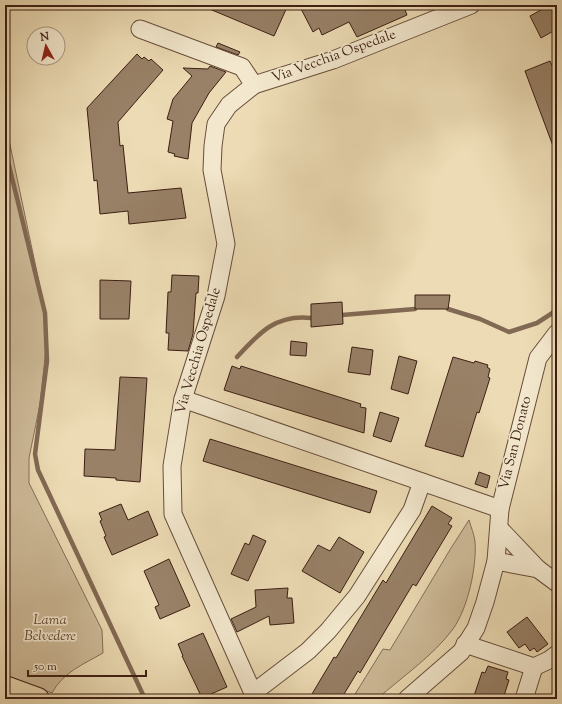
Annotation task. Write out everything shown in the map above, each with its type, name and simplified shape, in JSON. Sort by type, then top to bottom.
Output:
[{"type":"main road","points":[[5,686],[38,699]]},
{"type":"street","name":"Via Vecchia Ospedale","points":[[422,482],[412,510],[356,596],[328,631],[308,652],[253,693],[173,514],[172,466],[183,399],[216,296],[226,244],[212,170],[216,124],[228,105],[254,85],[334,60],[471,5]]},
{"type":"street","points":[[140,29],[242,67],[254,85]]},
{"type":"street","name":"Via San Donato","points":[[407,699],[460,652],[476,628],[496,561],[500,529],[500,509],[538,358],[557,333]]},
{"type":"street","points":[[183,399],[500,509]]},
{"type":"street","points":[[500,529],[538,569],[557,583]]},
{"type":"street","points":[[496,561],[538,569]]},
{"type":"street","points":[[465,644],[534,667],[549,660],[557,654]]},
{"type":"street","points":[[524,699],[534,667]]},
{"type":"green space","name":"Lama Belvedere","points":[[5,121],[43,301],[46,348],[40,404],[29,458],[29,483],[102,630],[103,653],[68,674],[62,679],[52,693],[5,675]]},
{"type":"green space","points":[[469,520],[475,541],[475,562],[467,599],[453,629],[427,657],[377,699],[352,699],[383,649],[390,650]]},
{"type":"building","points":[[200,5],[288,5],[274,36]]},
{"type":"building","points":[[299,5],[403,5],[407,15],[357,37],[349,22],[322,35],[319,28],[313,32]]},
{"type":"building","points":[[550,5],[557,5],[557,29],[541,38],[530,16]]},
{"type":"building","points":[[218,43],[240,52],[238,55],[216,47]]},
{"type":"building","points":[[137,54],[142,59],[144,57],[149,61],[151,59],[163,70],[118,122],[120,146],[123,145],[128,193],[181,188],[186,218],[129,224],[128,211],[100,214],[97,180],[94,181],[87,108]]},
{"type":"building","points":[[550,61],[554,70],[557,69],[556,154],[525,71]]},
{"type":"building","points":[[210,66],[226,72],[209,93],[192,123],[188,159],[174,156],[175,154],[168,152],[173,121],[167,119],[173,99],[192,76],[183,68],[208,69]]},
{"type":"building","points":[[172,275],[199,276],[198,293],[196,293],[193,334],[188,351],[168,350],[169,333],[166,333],[168,292],[171,292]]},
{"type":"building","points":[[100,280],[131,281],[129,319],[100,319]]},
{"type":"building","points":[[415,295],[450,295],[448,309],[415,309]]},
{"type":"building","points":[[342,302],[343,324],[311,327],[311,304]]},
{"type":"building","points":[[291,341],[307,343],[306,356],[290,355]]},
{"type":"building","points":[[352,347],[373,350],[370,375],[348,372]]},
{"type":"building","points":[[399,356],[417,361],[408,394],[391,389]]},
{"type":"building","points":[[453,357],[488,365],[487,367],[490,369],[488,377],[490,378],[479,413],[477,412],[463,457],[425,446]]},
{"type":"building","points":[[232,366],[240,369],[241,366],[361,404],[360,407],[366,408],[364,433],[224,390]]},
{"type":"building","points":[[120,377],[147,378],[140,482],[116,480],[116,478],[84,476],[85,449],[115,450]]},
{"type":"building","points":[[380,412],[399,418],[391,442],[373,436]]},
{"type":"building","points":[[210,439],[377,491],[370,513],[203,461]]},
{"type":"building","points":[[479,472],[490,476],[487,488],[475,484]]},
{"type":"building","points":[[121,504],[128,520],[148,511],[158,535],[112,555],[104,537],[106,536],[100,521],[102,520],[99,513]]},
{"type":"building","points":[[432,506],[452,518],[448,524],[452,526],[416,586],[413,584],[360,673],[358,671],[341,699],[309,699],[334,657],[336,658],[383,580],[386,583]]},
{"type":"building","points":[[253,535],[266,541],[248,581],[231,574],[245,543],[249,545]]},
{"type":"building","points":[[339,537],[364,552],[340,593],[302,571],[318,545],[330,551]]},
{"type":"building","points":[[169,559],[190,606],[160,619],[155,607],[159,605],[144,571]]},
{"type":"building","points":[[288,588],[287,598],[292,598],[294,623],[270,625],[269,616],[237,632],[231,619],[256,607],[255,590]]},
{"type":"building","points":[[527,617],[548,644],[537,652],[534,648],[530,651],[525,644],[519,648],[507,632]]},
{"type":"building","points":[[203,633],[227,687],[202,698],[182,656],[178,644]]},
{"type":"building","points":[[488,666],[508,672],[506,679],[509,680],[503,699],[473,699],[482,672],[485,673]]},
{"type":"waterway","points":[[5,149],[45,313],[47,361],[35,454],[38,470],[145,699]]},
{"type":"waterway","points":[[342,315],[415,309]]},
{"type":"waterway","points":[[448,309],[480,319],[509,332],[537,323],[557,310]]},
{"type":"waterway","points":[[237,357],[261,333],[278,322],[288,319],[311,318]]}]
